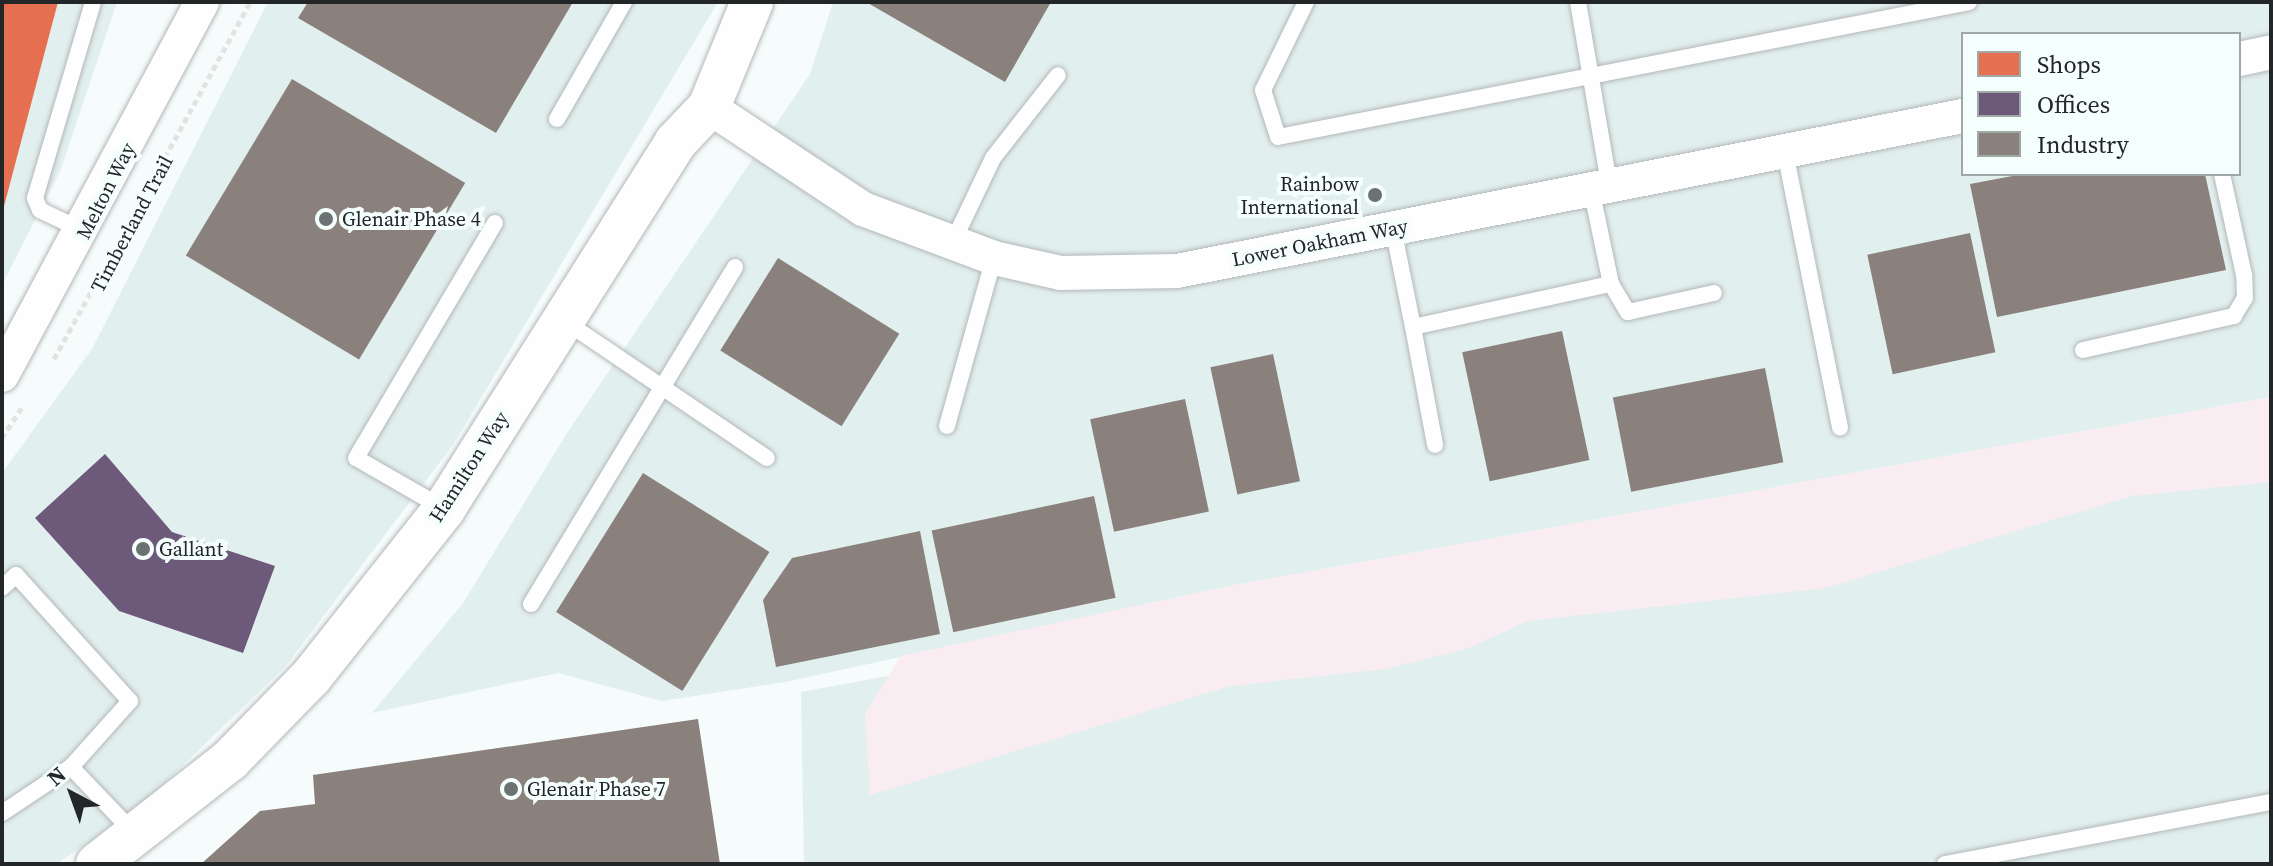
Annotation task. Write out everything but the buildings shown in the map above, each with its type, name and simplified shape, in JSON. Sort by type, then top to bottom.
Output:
[{"type":"street","name":"Melton Way","points":[[2,375],[85,232],[202,2]]},
{"type":"street","name":"Hamilton Way","points":[[97,864],[138,837],[230,760],[311,677],[444,509],[675,143],[709,107],[752,2]]},
{"type":"street","points":[[2241,59],[2271,52]]},
{"type":"street","name":"Lower Oakham Way","points":[[709,107],[863,209],[994,258],[1061,273],[1177,271],[1961,116]]},
{"type":"lane","points":[[85,232],[40,210],[35,198],[93,2]]},
{"type":"lane","points":[[557,119],[624,2]]},
{"type":"lane","points":[[1306,2],[1263,90],[1278,137],[1969,2]]},
{"type":"lane","points":[[1578,2],[1590,76],[1611,284],[1628,312],[1714,293]]},
{"type":"lane","points":[[952,244],[993,158],[1058,75]]},
{"type":"lane","points":[[1785,152],[1840,428]]},
{"type":"lane","points":[[2083,350],[2234,316],[2245,298],[2244,275],[2222,176]]},
{"type":"lane","points":[[444,509],[356,458],[495,223]]},
{"type":"lane","points":[[1393,228],[1435,445]]},
{"type":"lane","points":[[947,426],[994,258]]},
{"type":"lane","points":[[531,604],[735,267]]},
{"type":"lane","points":[[1413,327],[1611,284]]},
{"type":"lane","points":[[562,319],[662,391],[767,458]]},
{"type":"lane","points":[[2,588],[16,575],[130,701],[71,767],[2,813]]},
{"type":"lane","points":[[71,767],[138,837]]},
{"type":"lane","points":[[1945,864],[2271,802]]},
{"type":"path","name":"Timberland Trail","points":[[50,364],[250,2]]},
{"type":"path","points":[[2,438],[34,389]]},
{"type":"shaded area","points":[[2,2],[117,2],[61,169],[2,285]]},
{"type":"shaded area","points":[[268,2],[718,2],[453,445],[285,667],[155,792],[89,842],[56,864],[2,864],[2,473],[92,349]]},
{"type":"shaded area","points":[[833,2],[2271,2],[2271,397],[1230,586],[785,682],[662,701],[558,673],[372,713],[463,603],[567,433],[810,74]]},
{"type":"shaded area","points":[[2271,397],[2271,482],[2132,496],[1825,588],[1527,621],[1469,648],[1385,669],[1230,686],[870,795],[865,714],[901,656],[1230,586]]},
{"type":"shaded area","points":[[2271,421],[2271,864],[804,864],[801,692]]},
{"type":"place","name":"Rainbow International","points":[[1375,195]]},
{"type":"place","name":"Glenair Phase 4","points":[[326,219]]},
{"type":"place","name":"Gallant","points":[[143,549]]},
{"type":"place","name":"Glenair Phase 7","points":[[511,789]]}]
